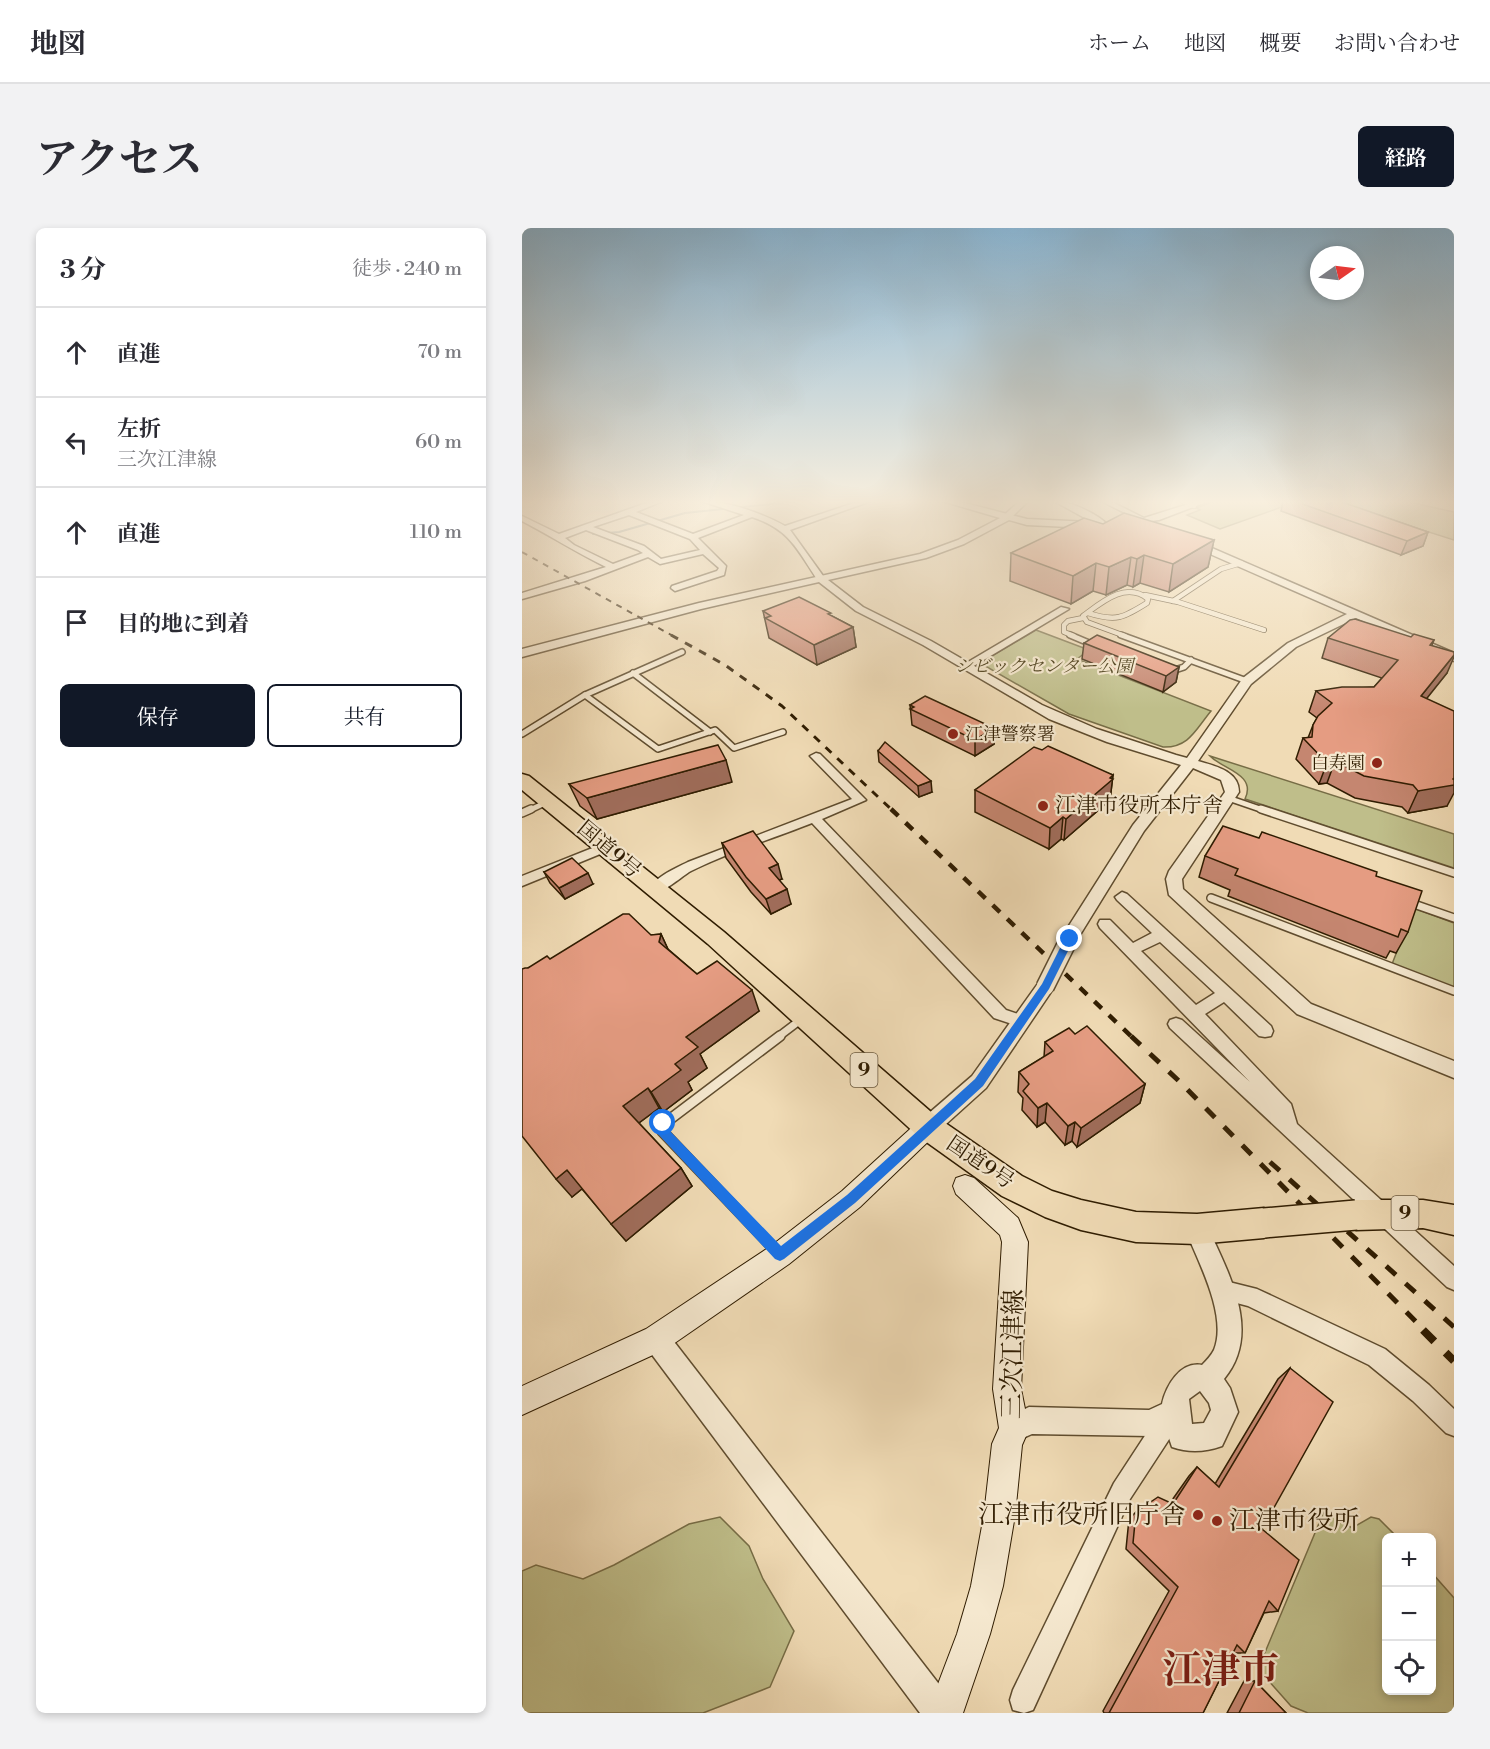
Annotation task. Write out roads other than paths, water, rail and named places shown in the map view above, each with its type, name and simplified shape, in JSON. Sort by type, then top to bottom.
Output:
[{"type":"highway","name":"国道9号","points":[[522,780],[656,888],[928,1127],[1012,1186],[1046,1203],[1081,1215],[1136,1227],[1197,1229],[1368,1214],[1423,1214],[1454,1220]]},
{"type":"main road","points":[[522,1401],[656,1339],[780,1255],[851,1199],[928,1127]]},
{"type":"main road","name":"三次江津線","points":[[945,1713],[973,1636],[987,1587],[996,1545],[1008,1444],[1014,1429],[1007,1389],[1015,1242],[1009,1227],[965,1186]]},
{"type":"street","points":[[522,596],[606,570]]},
{"type":"street","points":[[675,588],[721,573],[722,570]]},
{"type":"street","points":[[815,570],[837,595],[860,612],[924,641],[1052,715],[1088,730],[1215,771],[1226,777],[1233,789],[1211,833],[1174,879],[1175,891],[1304,1009],[1454,1070]]},
{"type":"street","points":[[522,653],[710,603],[861,570]]},
{"type":"street","points":[[1257,570],[1454,657]]},
{"type":"street","points":[[968,665],[1064,609]]},
{"type":"street","points":[[928,1127],[979,1082],[1045,987],[1070,939],[1138,828],[1190,763],[1247,681],[1292,645],[1356,614]]},
{"type":"street","points":[[656,888],[673,875],[693,865],[860,800],[816,756]]},
{"type":"street","points":[[814,818],[1000,1014],[1021,1021]]},
{"type":"street","points":[[522,881],[605,847]]},
{"type":"street","points":[[1122,897],[1264,1031]]},
{"type":"street","points":[[1105,924],[1242,1061],[1285,1109],[1289,1127]]},
{"type":"street","points":[[1131,950],[1161,935]]},
{"type":"street","points":[[1195,1013],[1225,994]]},
{"type":"street","points":[[1176,1024],[1289,1127],[1368,1214],[1454,1280]]},
{"type":"street","points":[[1197,1229],[1221,1290],[1230,1325],[1226,1353],[1207,1379]]},
{"type":"street","points":[[1221,1290],[1250,1296],[1377,1357],[1454,1425]]},
{"type":"street","points":[[656,1339],[940,1713]]},
{"type":"street","points":[[1023,1700],[1122,1491],[1174,1412],[1178,1392],[1186,1382],[1196,1377],[1207,1379],[1221,1397],[1225,1412],[1212,1436],[1197,1438],[1182,1437],[1174,1412]]},
{"type":"street","points":[[1014,1429],[1029,1420],[1150,1423],[1174,1412]]},
{"type":"lane","points":[[1173,601],[1219,570]]},
{"type":"lane","points":[[1088,613],[1116,620],[1147,603],[1175,604],[1262,631],[1173,601],[1131,592],[1119,593],[1088,613],[1083,618],[1068,621],[1064,625],[1064,632],[1104,649]]},
{"type":"lane","points":[[1142,594],[1148,599],[1147,603]]},
{"type":"lane","points":[[1083,618],[1087,622],[1247,681]]},
{"type":"lane","points":[[522,734],[585,695],[682,652]]},
{"type":"lane","points":[[1160,670],[1173,671],[1185,666],[1191,660]]},
{"type":"lane","points":[[633,673],[710,732]]},
{"type":"lane","points":[[585,695],[658,749],[715,730],[734,748],[783,732]]},
{"type":"lane","points":[[1228,798],[1454,873]]},
{"type":"lane","points":[[522,813],[549,801]]},
{"type":"lane","points":[[1210,897],[1454,991]]},
{"type":"lane","points":[[1398,898],[1454,918]]},
{"type":"lane","points":[[780,1255],[662,1131],[662,1126],[805,1017]]},
{"type":"railway","points":[[555,570],[673,636]]},
{"type":"railway","points":[[671,635],[725,665],[782,706],[893,811]]},
{"type":"railway","points":[[891,809],[1132,1037]]},
{"type":"railway","points":[[1131,1036],[1180,1082],[1425,1331]]},
{"type":"railway","points":[[1270,1162],[1454,1327]]},
{"type":"railway","points":[[1423,1330],[1454,1361]]},
{"type":"place","name":"江津警察署","points":[[953,734]]},
{"type":"place","name":"白寿園","points":[[1377,763]]},
{"type":"place","name":"江津市役所本庁舎","points":[[1043,806]]},
{"type":"place","name":"江津市役所旧庁舎","points":[[1198,1515]]},
{"type":"place","name":"江津市役所","points":[[1217,1521]]},
{"type":"district","name":"江津市","points":[[1221,1671]]},
{"type":"park label","name":"シビックセンター公園","points":[[1044,666]]}]
